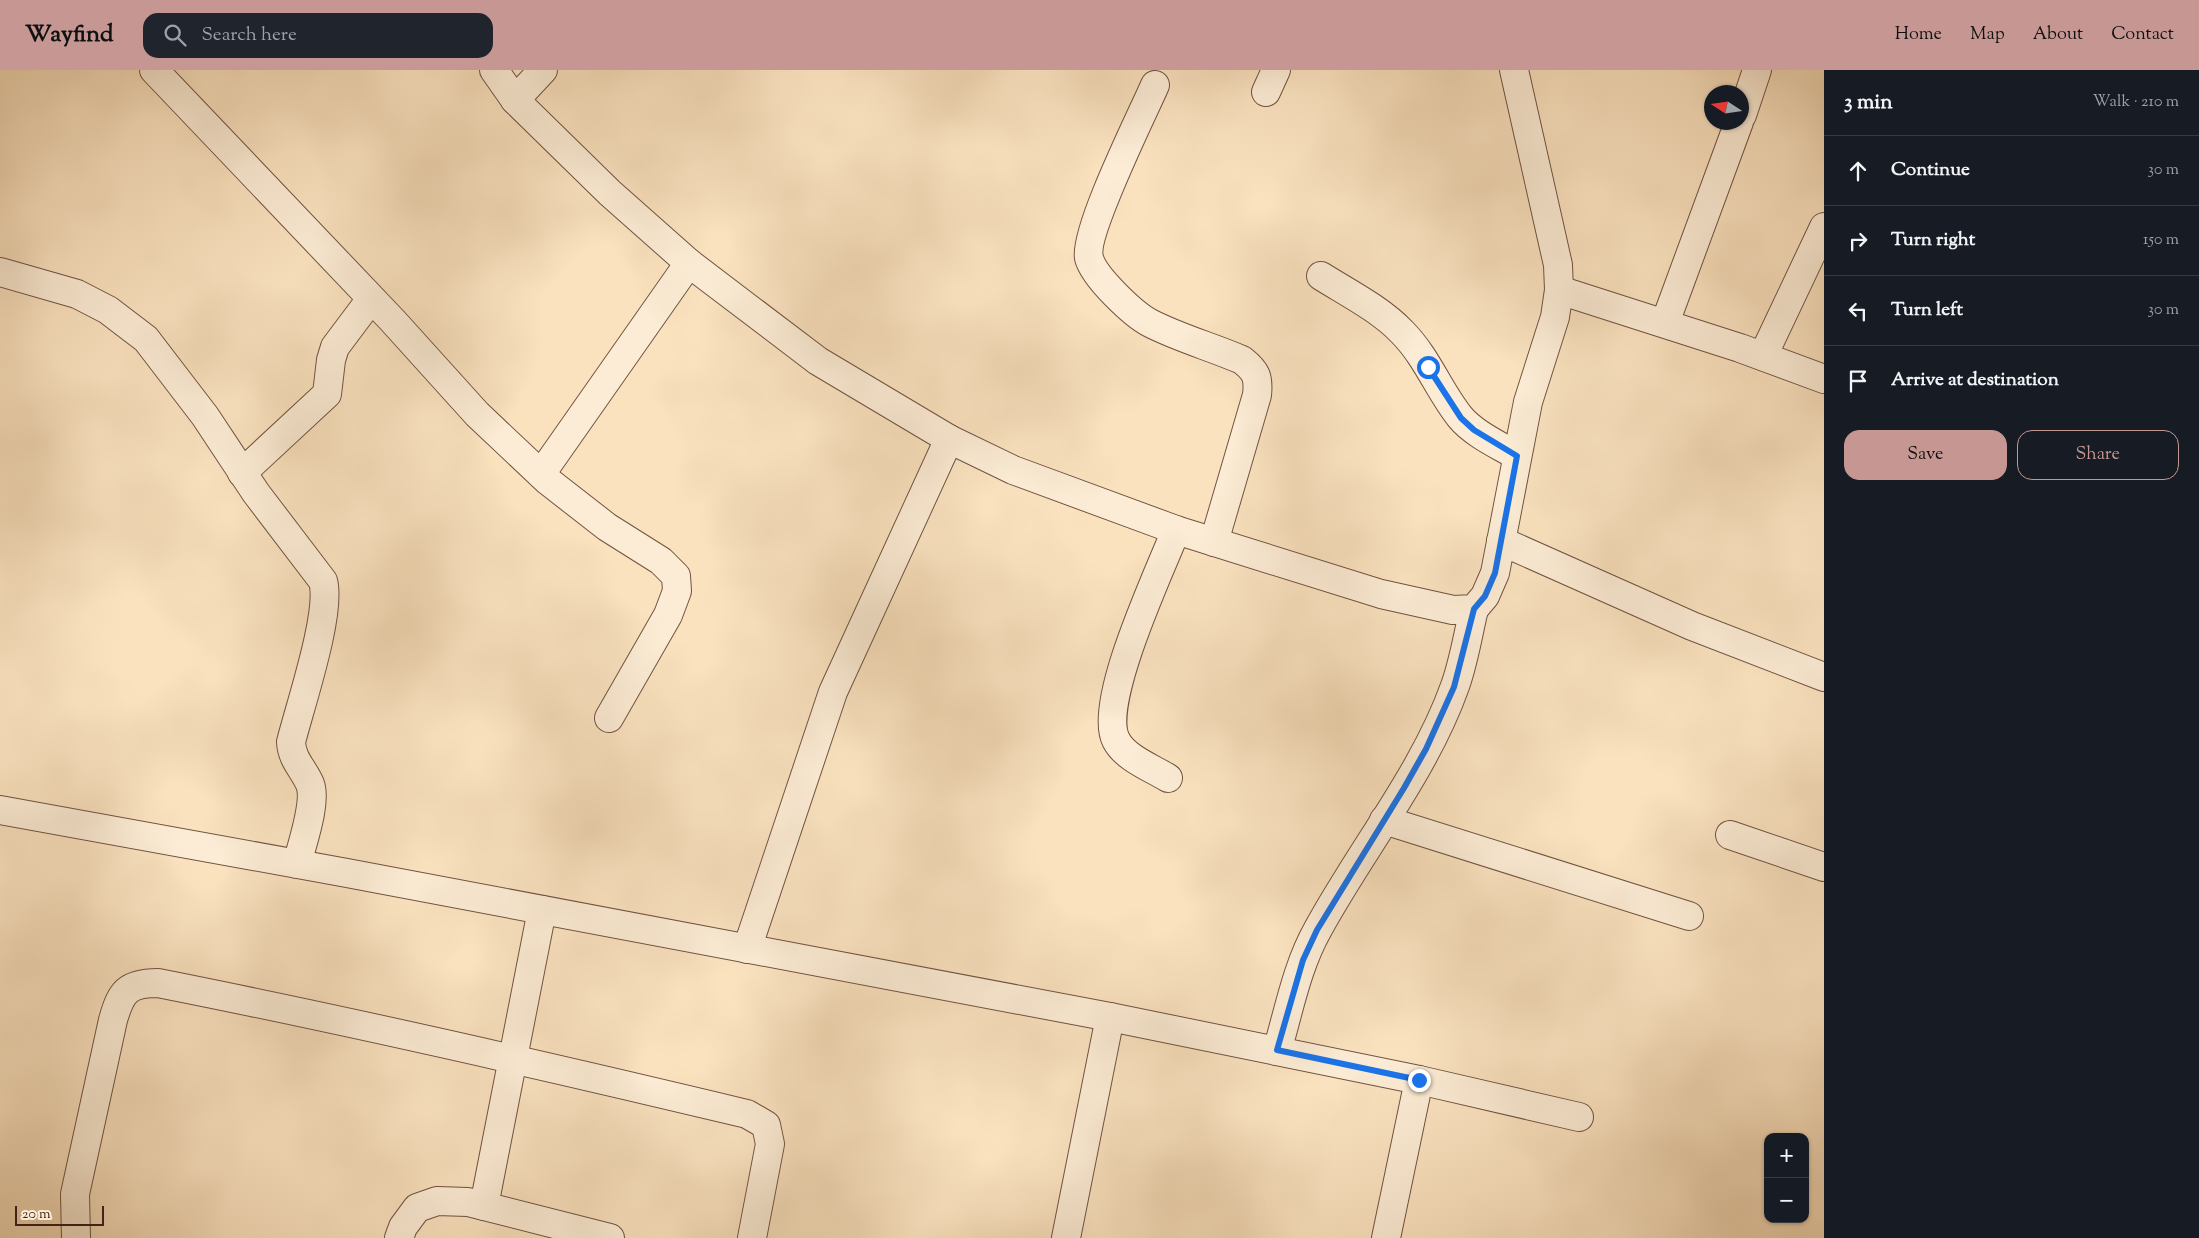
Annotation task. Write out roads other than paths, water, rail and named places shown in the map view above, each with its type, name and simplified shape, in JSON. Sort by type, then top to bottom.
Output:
[{"type":"street","points":[[154,70],[477,414],[540,474],[607,527],[661,561],[676,576],[677,591],[668,614],[609,718]]},
{"type":"street","points":[[494,70],[516,100],[610,193],[689,263],[818,361],[949,439],[1013,470],[1176,530],[1381,594],[1453,610],[1474,609]]},
{"type":"street","points":[[516,100],[543,70]]},
{"type":"street","points":[[1277,1050],[1303,960],[1314,937],[1426,749],[1454,687],[1474,609],[1485,596],[1495,573],[1528,402],[1555,317],[1559,290],[1558,265],[1514,70]]},
{"type":"street","points":[[1749,94],[1757,70]]},
{"type":"street","points":[[1155,85],[1099,213],[1088,242],[1089,258],[1118,298],[1135,314],[1150,323],[1242,360],[1254,369],[1259,379],[1257,395],[1214,542]]},
{"type":"street","points":[[1666,323],[1736,130]]},
{"type":"street","points":[[1763,356],[1824,227]]},
{"type":"street","points":[[540,474],[689,263]]},
{"type":"street","points":[[0,272],[77,294],[126,321],[146,339],[205,416],[242,473],[323,580],[327,593],[323,618],[291,742],[292,754],[311,786],[312,798],[297,864]]},
{"type":"street","points":[[1321,276],[1389,319],[1404,333],[1461,418],[1474,430],[1517,456]]},
{"type":"street","points":[[1559,290],[1666,323],[1824,379]]},
{"type":"street","points":[[242,473],[327,394],[331,360],[335,347],[371,299]]},
{"type":"street","points":[[746,949],[832,692],[949,439]]},
{"type":"street","points":[[1168,778],[1124,751],[1116,740],[1111,721],[1124,660],[1176,530]]},
{"type":"street","points":[[1501,542],[1692,626],[1824,677]]},
{"type":"street","points":[[0,810],[1110,1017],[1419,1080],[1580,1117]]},
{"type":"street","points":[[1384,820],[1689,916]]},
{"type":"street","points":[[1730,835],[1824,867]]},
{"type":"street","points":[[484,1206],[542,910]]},
{"type":"street","points":[[76,1238],[75,1194],[113,1020],[119,1001],[128,988],[140,983],[158,983],[331,1017],[513,1058],[738,1112],[757,1119],[766,1125],[770,1144],[752,1238]]},
{"type":"street","points":[[1066,1238],[1110,1017]]},
{"type":"street","points":[[1386,1238],[1419,1080]]},
{"type":"street","points":[[399,1238],[404,1227],[418,1208],[437,1201],[468,1202],[610,1238]]}]
